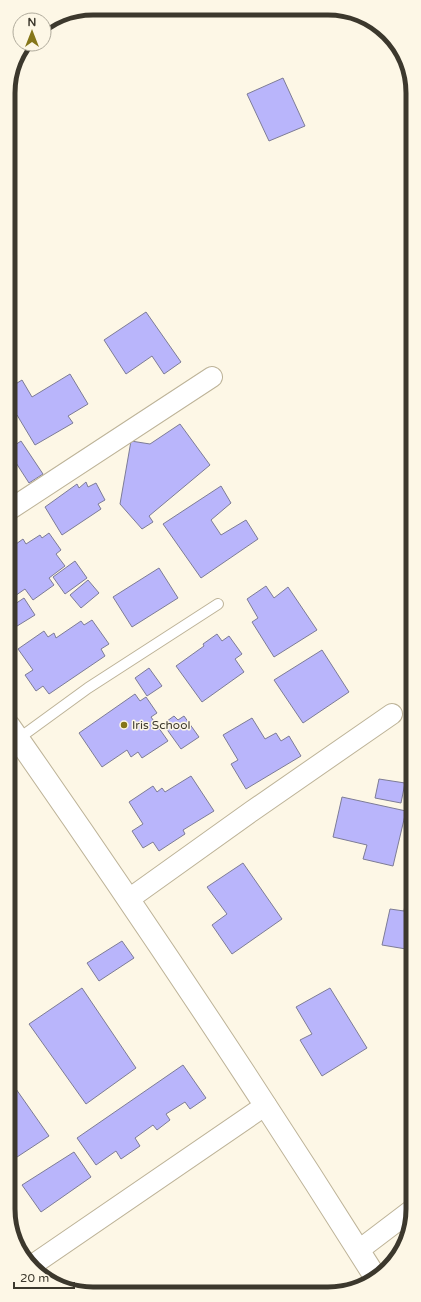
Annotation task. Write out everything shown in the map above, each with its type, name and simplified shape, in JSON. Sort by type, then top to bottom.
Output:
[{"type":"main road","points":[[15,735],[129,899],[266,1105],[373,1273]]},
{"type":"street","points":[[15,506],[212,377]]},
{"type":"street","points":[[129,899],[252,811],[392,714]]},
{"type":"street","points":[[36,1262],[266,1105]]},
{"type":"street","points":[[359,1250],[406,1214]]},
{"type":"lane","points":[[15,731],[88,688],[218,604]]},
{"type":"building","points":[[283,78],[305,126],[269,141],[247,94]]},
{"type":"building","points":[[146,312],[181,362],[164,374],[152,356],[126,374],[104,340]]},
{"type":"building","points":[[70,374],[88,404],[68,416],[73,423],[35,445],[17,415],[15,416],[15,384],[22,380],[32,397]]},
{"type":"building","points":[[180,424],[210,465],[149,516],[153,522],[142,529],[120,504],[131,441],[150,444]]},
{"type":"building","points":[[21,441],[43,474],[29,483],[15,461],[15,445]]},
{"type":"building","points":[[86,482],[88,487],[96,483],[105,500],[98,504],[101,509],[62,535],[45,507],[77,484],[79,488]]},
{"type":"building","points":[[221,486],[231,503],[211,520],[221,535],[246,520],[258,539],[201,578],[163,524]]},
{"type":"building","points":[[49,533],[61,550],[56,554],[65,566],[49,578],[54,585],[33,600],[25,589],[15,596],[15,545],[23,539],[26,544],[40,535],[42,538]]},
{"type":"building","points":[[75,561],[87,578],[65,594],[53,577]]},
{"type":"building","points":[[159,568],[178,598],[132,627],[113,597]]},
{"type":"building","points":[[88,580],[99,593],[81,608],[70,595]]},
{"type":"building","points":[[266,586],[274,598],[288,587],[317,630],[274,657],[252,622],[258,618],[247,599]]},
{"type":"building","points":[[24,598],[35,615],[15,627],[15,604]]},
{"type":"building","points":[[92,620],[109,644],[101,649],[105,656],[49,694],[43,686],[36,691],[25,675],[33,670],[18,649],[44,631],[48,637],[54,633],[56,638],[81,621],[84,625]]},
{"type":"building","points":[[217,634],[222,641],[229,636],[242,654],[235,659],[244,672],[202,702],[176,666],[204,646],[203,644]]},
{"type":"building","points":[[322,650],[349,692],[303,723],[274,680]]},
{"type":"building","points":[[149,668],[162,686],[147,696],[135,678]]},
{"type":"building","name":"Iris School","points":[[135,694],[140,701],[146,697],[157,713],[151,717],[168,741],[142,758],[138,752],[131,757],[127,750],[102,767],[79,733]]},
{"type":"building","points":[[174,716],[178,720],[184,716],[199,737],[181,749],[163,724]]},
{"type":"building","points":[[252,718],[265,739],[276,733],[281,741],[289,736],[301,756],[246,789],[231,764],[238,760],[223,735]]},
{"type":"building","points":[[191,776],[214,811],[183,830],[185,834],[159,851],[153,842],[143,848],[132,831],[143,824],[129,802],[153,786],[157,792],[162,788],[165,792]]},
{"type":"building","points":[[379,779],[405,783],[401,803],[375,798]]},
{"type":"building","points":[[342,797],[406,811],[393,866],[363,859],[367,845],[333,837]]},
{"type":"building","points":[[243,863],[282,919],[232,954],[212,925],[227,914],[207,887]]},
{"type":"building","points":[[406,899],[406,949],[382,945],[390,909],[404,911]]},
{"type":"building","points":[[122,941],[134,958],[99,981],[87,963]]},
{"type":"building","points":[[82,988],[136,1068],[86,1104],[29,1024]]},
{"type":"building","points":[[330,988],[367,1048],[322,1076],[300,1040],[312,1034],[296,1007]]},
{"type":"building","points":[[183,1065],[206,1098],[190,1109],[185,1102],[166,1114],[170,1120],[157,1130],[153,1125],[135,1138],[140,1146],[121,1159],[116,1151],[96,1165],[77,1138]]},
{"type":"building","points":[[15,1088],[49,1136],[15,1158]]},
{"type":"building","points":[[74,1152],[91,1177],[41,1212],[22,1185]]},
{"type":"place","name":"Iris School","points":[[124,725]]}]
